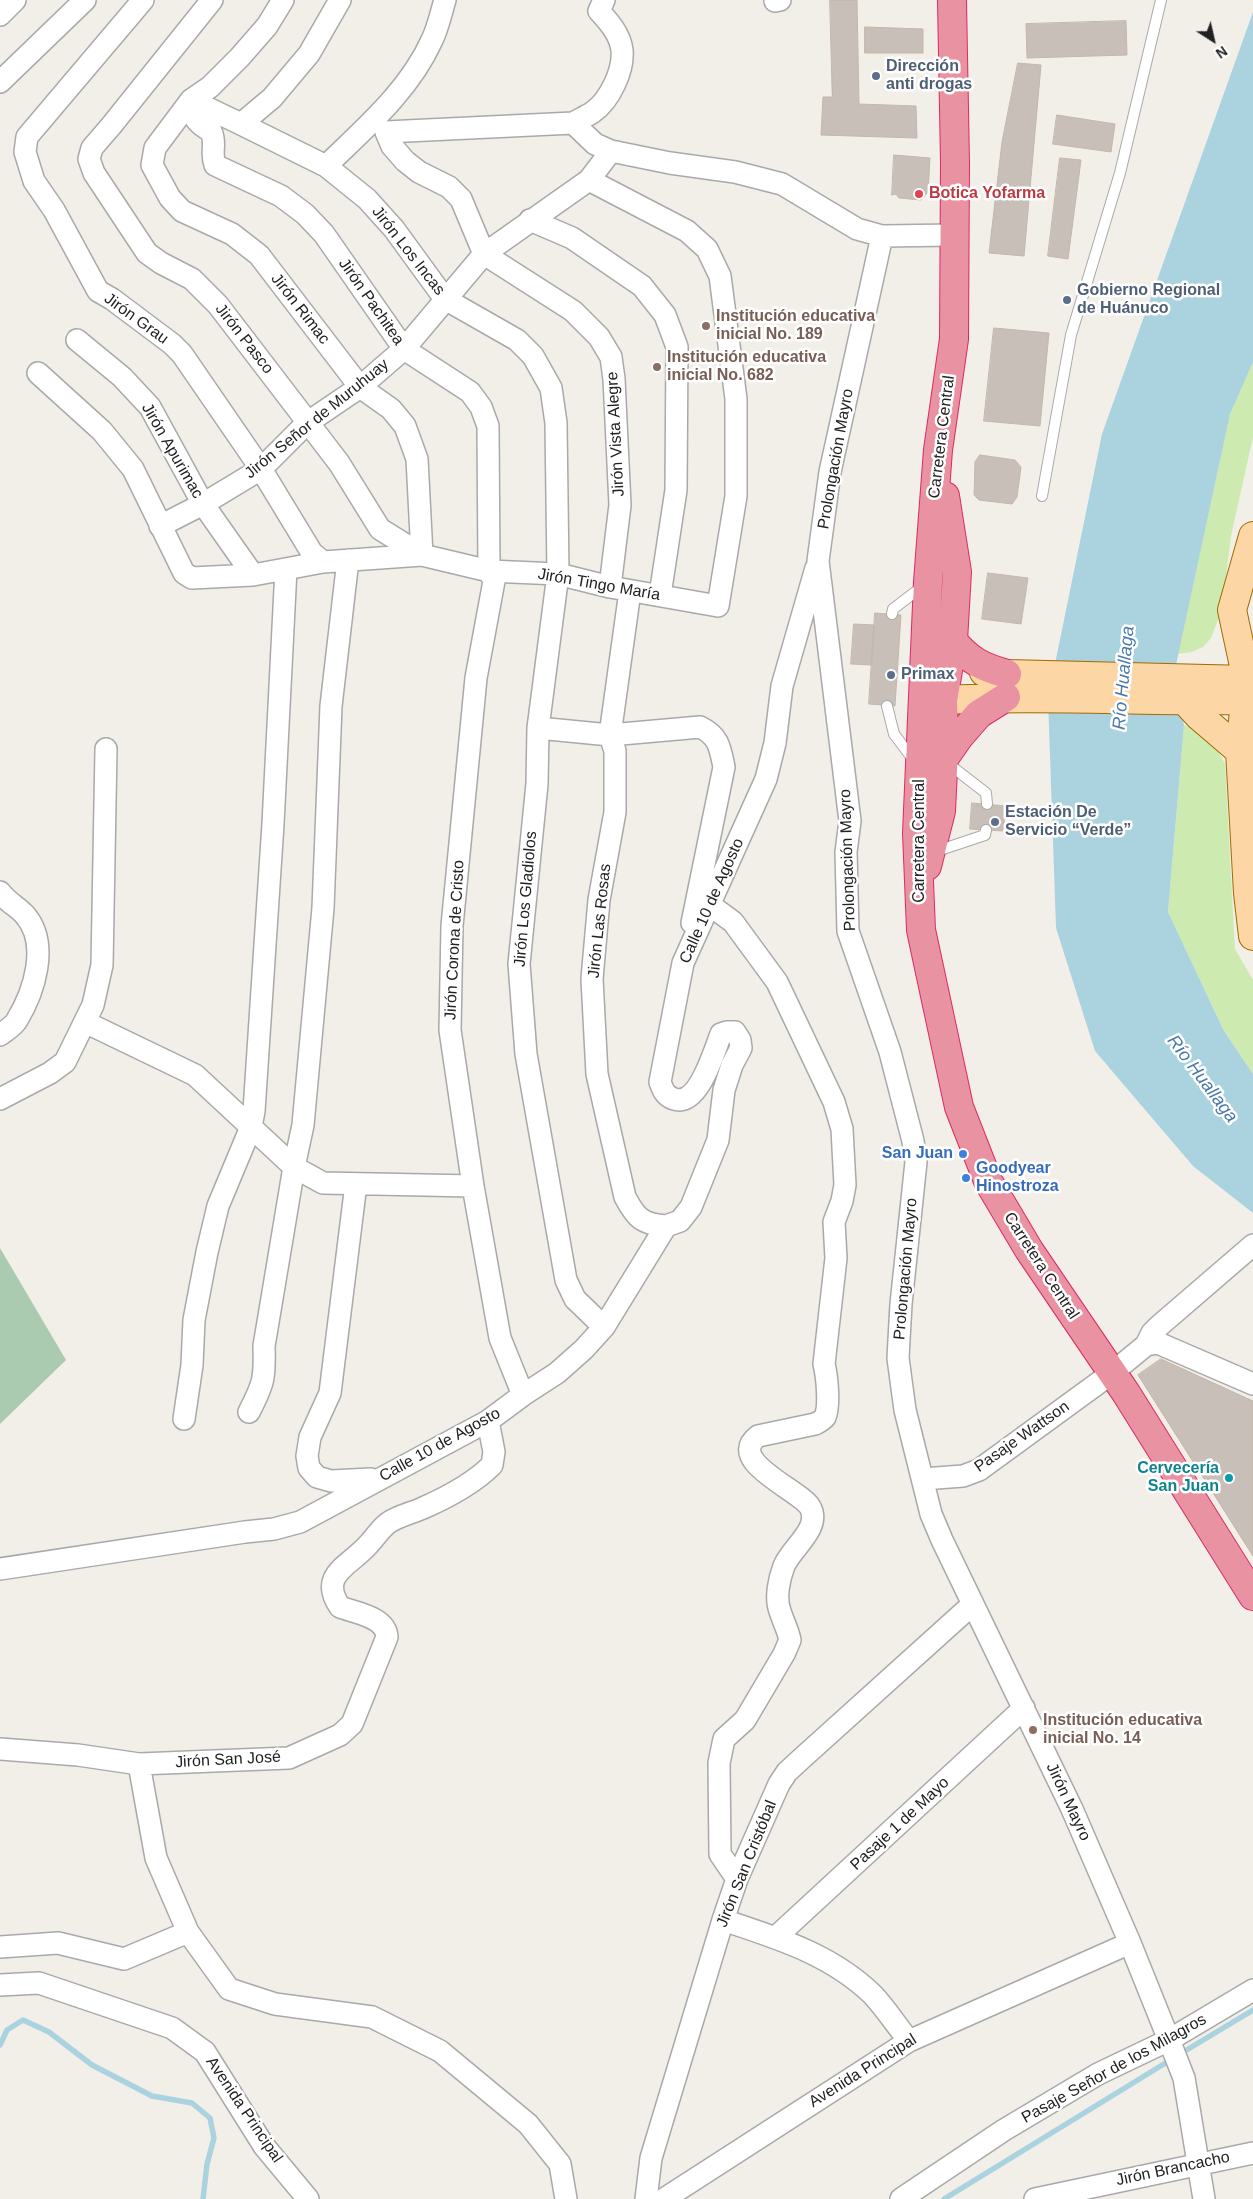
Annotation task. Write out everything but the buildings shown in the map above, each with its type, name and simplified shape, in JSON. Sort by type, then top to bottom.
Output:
[{"type":"highway","name":"Carretera Central","points":[[952,0],[954,339],[938,450],[928,582],[923,681],[932,765],[916,833],[921,930],[959,1107],[988,1181],[1029,1250],[1112,1373],[1253,1596]]},
{"type":"highway","points":[[919,902],[941,811],[932,765],[953,641],[957,572],[938,450]]},
{"type":"highway","points":[[932,765],[979,714],[1015,686],[981,667],[962,652],[953,641]]},
{"type":"main road","points":[[1247,680],[1232,610],[1253,536]]},
{"type":"main road","points":[[1253,621],[1240,751],[1248,893],[1253,936]]},
{"type":"main road","points":[[1015,686],[943,700],[923,681],[948,667],[1015,686],[1182,694],[1247,680]]},
{"type":"main road","points":[[1182,694],[1198,716],[1240,751]]},
{"type":"street","points":[[0,16],[15,0]]},
{"type":"street","points":[[0,82],[85,0]]},
{"type":"street","name":"Jirón Grau","points":[[144,0],[27,137],[25,152],[34,181],[54,210],[98,291],[119,304],[172,344],[182,354],[261,469],[312,553],[323,562]]},
{"type":"street","name":"Jirón Pasco","points":[[212,0],[92,148],[89,159],[99,181],[147,253],[161,263],[192,278],[218,305],[339,463],[380,529],[422,555]]},
{"type":"street","name":"Jirón Rimac","points":[[283,0],[267,26],[240,57],[210,87],[191,100],[155,148],[152,164],[155,174],[170,198],[182,211],[232,234],[259,255],[360,387],[391,409],[405,426],[417,459],[422,555]]},
{"type":"street","points":[[241,124],[272,98],[309,54],[340,0]]},
{"type":"street","points":[[326,166],[374,119],[411,77],[433,40],[445,0]]},
{"type":"street","points":[[484,254],[461,199],[449,187],[419,172],[405,161],[392,146],[386,132],[573,123],[594,111],[610,93],[620,68],[622,50],[613,26],[598,11],[604,0]]},
{"type":"street","name":"Jirón Los Incas","points":[[191,100],[326,166],[367,199],[394,229],[445,299],[517,340],[533,356],[551,388],[556,423],[558,574]]},
{"type":"street","name":"Jirón Pachitea","points":[[191,100],[194,118],[203,127],[211,131],[215,142],[212,156],[215,165],[281,196],[306,214],[324,234],[404,349],[470,392],[481,407],[488,426],[489,571]]},
{"type":"street","points":[[573,123],[595,144],[611,151],[735,172],[782,184],[857,229],[882,236],[954,235]]},
{"type":"street","name":"Jirón Señor de Muruhuay","points":[[160,526],[203,504],[261,469],[307,423],[360,387],[404,349],[484,254],[589,180],[611,151]]},
{"type":"street","name":"Jirón Tingo María","points":[[160,526],[184,573],[192,578],[252,575],[323,562],[422,555],[489,571],[558,574],[620,589],[718,606],[736,496],[736,399],[720,276],[707,249],[688,231],[589,180]]},
{"type":"street","points":[[530,220],[572,238],[642,286],[665,315],[677,347],[676,490],[660,595]]},
{"type":"street","name":"Prolongación Mayro","points":[[882,236],[830,472],[818,561],[850,822],[846,852],[848,931],[890,1052],[913,1141],[916,1162],[901,1304],[898,1358],[905,1410],[923,1479]]},
{"type":"street","name":"Jirón Vista Alegre","points":[[484,254],[573,311],[599,336],[611,357],[614,379],[620,504],[620,589]]},
{"type":"street","name":"Jirón Apurimac","points":[[77,340],[122,377],[150,406],[203,504],[252,575]]},
{"type":"street","points":[[38,373],[114,444],[133,469],[160,526]]},
{"type":"street","points":[[249,1412],[266,1374],[264,1346],[294,1167],[303,1125],[323,908],[331,706],[348,560]]},
{"type":"street","name":"Calle 10 de Agosto","points":[[0,1569],[274,1529],[300,1522],[378,1478],[488,1422],[523,1395],[558,1373],[604,1327],[666,1226],[680,1221],[691,1207],[718,1140],[724,1090],[732,1065],[741,1048],[740,1040],[735,1032],[721,1034],[700,1083],[693,1094],[679,1100],[672,1099],[663,1092],[660,1082],[683,963],[766,779],[775,744],[782,686],[818,561]]},
{"type":"street","points":[[184,1419],[192,1365],[194,1320],[207,1252],[218,1206],[251,1127],[254,1111],[271,864],[286,569]]},
{"type":"street","name":"Jirón Corona de Cristo","points":[[489,571],[494,581],[493,594],[476,678],[452,926],[450,1030],[473,1186],[500,1338],[523,1395]]},
{"type":"street","name":"Jirón Los Gladiolos","points":[[558,574],[538,728],[538,784],[519,964],[526,1054],[566,1280],[575,1300],[604,1327]]},
{"type":"street","name":"Jirón Las Rosas","points":[[620,589],[610,735],[615,751],[615,812],[599,900],[592,980],[597,1074],[625,1197],[635,1215],[650,1225],[666,1226]]},
{"type":"street","points":[[538,728],[610,735],[700,727],[711,732],[720,749],[724,767],[683,963]]},
{"type":"street","points":[[0,1099],[50,1073],[65,1062],[97,993],[102,965],[106,749]]},
{"type":"street","points":[[0,892],[8,902],[25,916],[37,939],[36,979],[16,1022],[0,1036]]},
{"type":"street","points":[[710,905],[733,922],[777,982],[834,1102],[842,1129],[845,1160],[845,1185],[842,1201],[834,1222],[836,1258],[824,1364],[827,1374],[827,1412],[824,1419],[816,1424],[758,1436],[752,1440],[750,1446],[750,1451],[759,1467],[806,1501],[814,1519],[810,1530],[796,1546],[784,1566],[778,1596],[779,1609],[790,1640],[784,1654],[745,1720],[724,1739],[722,1748],[719,1763],[720,1854],[737,1879]]},
{"type":"street","points":[[84,1022],[195,1075],[294,1167],[323,1182],[473,1186]]},
{"type":"street","points":[[356,1184],[330,1393],[310,1437],[307,1456],[309,1468],[317,1477],[332,1481],[378,1478]]},
{"type":"street","name":"Pasaje Wattson","points":[[923,1479],[963,1476],[979,1470],[1112,1373],[1146,1344],[1152,1333],[1253,1245]]},
{"type":"street","points":[[1146,1344],[1158,1342],[1253,1384]]},
{"type":"street","name":"Jirón San José","points":[[0,1749],[78,1755],[139,1764],[285,1759],[340,1735],[352,1724],[387,1637],[387,1631],[383,1624],[340,1607],[334,1595],[333,1579],[389,1522],[449,1496],[492,1465],[494,1452],[488,1422]]},
{"type":"street","name":"Jirón Mayro","points":[[923,1479],[931,1514],[1072,1809],[1130,1943],[1184,2078],[1198,2163]]},
{"type":"street","name":"Jirón San Cristóbal","points":[[646,2199],[651,2158],[722,1920],[737,1879],[779,1784],[787,1772],[973,1604]]},
{"type":"street","name":"Pasaje 1 de Mayo","points":[[776,1938],[1024,1708]]},
{"type":"street","points":[[139,1764],[156,1858],[188,1932],[230,1989],[275,2004],[372,2017],[440,2052],[528,2124],[560,2164],[566,2199]]},
{"type":"street","points":[[722,1920],[812,1952],[833,1964],[873,1995],[909,2041]]},
{"type":"street","points":[[0,1947],[58,1943],[124,1958],[188,1932]]},
{"type":"street","name":"Avenida Principal","points":[[664,2199],[909,2041],[1130,1943]]},
{"type":"street","name":"Avenida Principal","points":[[0,1985],[39,1983],[172,2028],[205,2052],[264,2146],[308,2199]]},
{"type":"street","name":"Pasaje Señor de los Milagros","points":[[901,2199],[1004,2130],[1098,2074],[1170,2043],[1253,1990]]},
{"type":"street","name":"Jirón Brancacho","points":[[1035,2199],[1198,2163],[1253,2153]]},
{"type":"street","points":[[1198,2163],[1204,2199]]},
{"type":"lane","points":[[1042,496],[1071,336],[1120,173],[1162,0]]},
{"type":"lane","points":[[892,614],[893,609],[928,582]]},
{"type":"lane","points":[[887,706],[894,734],[932,765],[986,793],[987,804]]},
{"type":"lane","points":[[930,853],[985,835],[986,830]]},
{"type":"green space","points":[[1253,362],[1253,437],[1231,536],[1222,609],[1211,638],[1203,647],[1192,652],[1178,654],[1230,413]]},
{"type":"green space","points":[[1184,725],[1199,731],[1210,739],[1225,764],[1235,949],[1253,980],[1253,1074],[1224,1031],[1168,912]]},
{"type":"green space","points":[[0,1248],[66,1360],[0,1424]]},
{"type":"water","name":"Río Huallaga","points":[[1253,12],[1253,362],[1230,414],[1173,679],[1184,725],[1168,912],[1224,1031],[1253,1074],[1253,1213],[1193,1166],[1095,1051],[1056,928],[1048,698],[1102,434]]},
{"type":"waterway","points":[[1180,2054],[1253,2010]]},
{"type":"waterway","points":[[0,2045],[7,2030],[23,2020],[49,2032],[92,2065],[152,2096],[192,2103],[210,2118],[214,2138],[207,2164],[203,2199]]},
{"type":"waterway","points":[[944,2199],[1172,2059]]},
{"type":"place","name":"Dirección anti drogas","points":[[876,76]]},
{"type":"place","name":"Botica Yofarma","points":[[919,194]]},
{"type":"place","name":"Gobierno Regional de Huánuco","points":[[1067,300]]},
{"type":"place","name":"Institución educativa inicial No. 189","points":[[706,326]]},
{"type":"place","name":"Institución educativa inicial No. 682","points":[[657,367]]},
{"type":"place","name":"Primax","points":[[891,675]]},
{"type":"place","name":"Estación De Servicio “Verde”","points":[[995,822]]},
{"type":"place","name":"San Juan","points":[[963,1154]]},
{"type":"place","name":"Goodyear Hinostroza","points":[[966,1178]]},
{"type":"place","name":"Cervecería San Juan","points":[[1229,1478]]},
{"type":"place","name":"Institución educativa inicial No. 14","points":[[1033,1730]]}]
